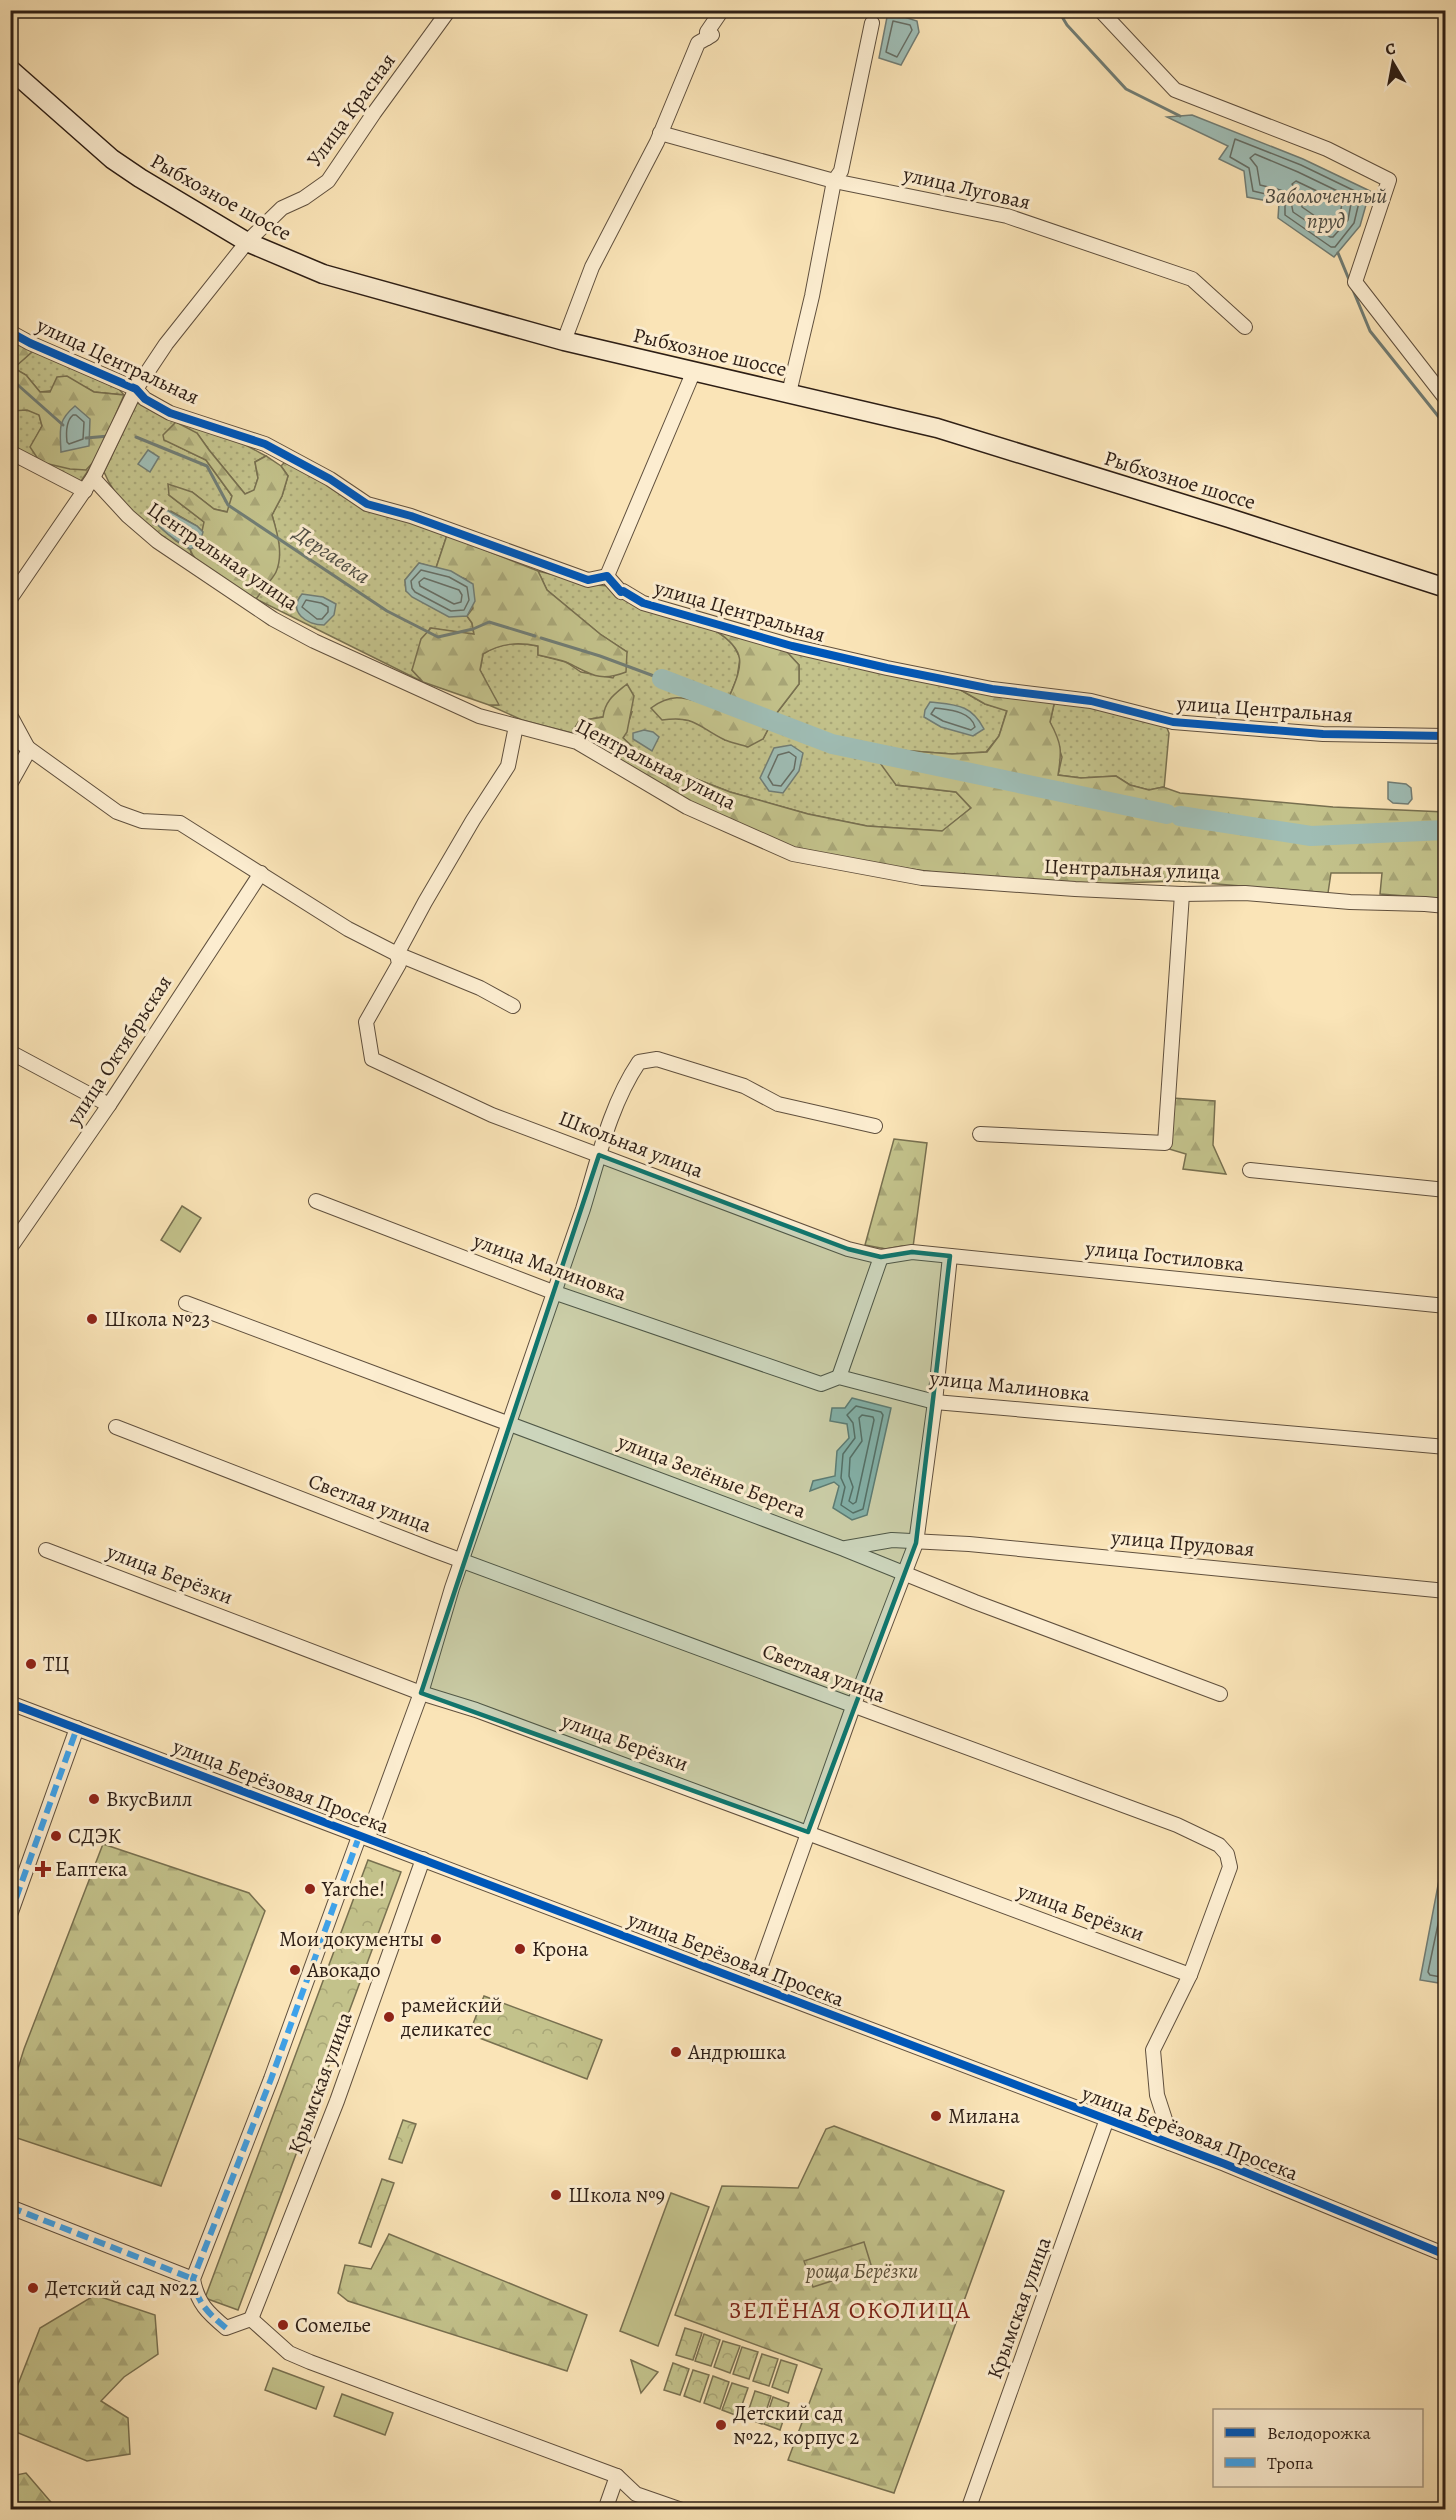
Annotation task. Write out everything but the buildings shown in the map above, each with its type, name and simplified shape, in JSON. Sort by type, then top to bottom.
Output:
[{"type":"main road","name":"Рыбхозное шоссе","points":[[10,69],[112,159],[197,214],[247,242],[323,274],[564,341],[693,373],[937,428],[1446,588]]},
{"type":"street","name":"Улица Красная","points":[[10,599],[93,478],[136,389],[166,344],[247,242],[282,208],[304,198],[328,181],[449,10]]},
{"type":"street","points":[[564,341],[592,267],[660,133],[698,43],[710,37],[707,32],[722,10]]},
{"type":"street","points":[[1100,10],[1175,90],[1327,149],[1389,180],[1355,282],[1446,399]]},
{"type":"street","points":[[789,393],[812,296],[834,181],[841,171],[872,23]]},
{"type":"street","name":"улица Луговая","points":[[660,133],[834,181],[1007,216],[1192,279],[1245,327]]},
{"type":"street","name":"улица Центральная","points":[[10,332],[136,389],[145,399],[170,413],[265,444],[330,479],[367,504],[411,516],[588,580],[607,576],[621,592],[643,603],[792,646],[992,689],[1091,700],[1173,722],[1323,734],[1446,736]]},
{"type":"street","points":[[607,576],[693,373]]},
{"type":"street","points":[[10,452],[85,491]]},
{"type":"street","name":"Центральная улица","points":[[93,478],[121,509],[157,541],[273,619],[314,641],[479,716],[577,742],[687,807],[793,854],[922,878],[1075,889],[1182,894],[1245,893],[1350,902],[1446,906]]},
{"type":"street","points":[[10,715],[29,750]]},
{"type":"street","points":[[398,954],[458,845],[508,766],[516,726]]},
{"type":"street","points":[[10,735],[117,812],[142,821],[180,824],[348,929],[398,954],[480,988],[513,1006]]},
{"type":"street","points":[[10,784],[29,750]]},
{"type":"street","name":"улица Октябрьская","points":[[10,1248],[109,1105],[261,873]]},
{"type":"street","points":[[980,1134],[1165,1143],[1182,894]]},
{"type":"street","name":"Школьная улица","points":[[398,954],[399,964],[366,1022],[372,1059],[492,1115],[849,1249],[880,1257]]},
{"type":"street","points":[[10,1052],[109,1105]]},
{"type":"street","points":[[682,2510],[636,2494],[617,2476],[289,2353],[251,2319],[226,2328],[205,2311],[195,2293],[193,2279],[421,1693],[508,1423],[583,1209],[599,1155],[622,1092],[633,1071],[639,1062],[651,1058],[744,1086],[778,1104],[875,1126]]},
{"type":"street","points":[[1250,1170],[1446,1190]]},
{"type":"street","name":"улица Малиновка","points":[[316,1201],[553,1292],[821,1384],[839,1377],[935,1402],[1446,1447]]},
{"type":"street","name":"улица Гостиловка","points":[[880,1257],[912,1252],[1446,1306]]},
{"type":"street","points":[[754,1985],[853,1707],[916,1543],[935,1402],[950,1256]]},
{"type":"street","points":[[839,1377],[880,1257]]},
{"type":"street","name":"улица Зелёные Берега","points":[[186,1303],[905,1572],[975,1602],[1220,1694]]},
{"type":"street","name":"Светлая улица","points":[[116,1427],[853,1707],[1177,1825],[1219,1845],[1227,1854],[1230,1867],[1190,1975],[1153,2050],[1157,2095],[1170,2135],[1170,2143]]},
{"type":"street","name":"улица Прудовая","points":[[844,1549],[892,1540],[969,1544],[1446,1591]]},
{"type":"street","name":"улица Берёзки","points":[[46,1550],[421,1693],[476,1710],[1190,1975]]},
{"type":"street","name":"улица Берёзовая Просека","points":[[10,1703],[1170,2143],[1446,2255]]},
{"type":"street","points":[[10,1915],[77,1728]]},
{"type":"street","name":"Крымская улица","points":[[251,2319],[337,2101],[423,1859]]},
{"type":"street","name":"Крымская улица","points":[[968,2510],[1107,2120]]},
{"type":"street","points":[[10,2207],[193,2279]]},
{"type":"street","points":[[604,2510],[617,2476]]},
{"type":"highlighted area","points":[[599,1155],[848,1249],[881,1257],[912,1252],[950,1256],[916,1543],[808,1832],[421,1693]]},
{"type":"green space","points":[[10,335],[33,351],[14,368],[26,375],[40,392],[50,392],[57,377],[67,376],[94,392],[124,395],[97,458],[86,470],[40,462],[30,447],[42,426],[39,415],[27,410],[11,411]]},
{"type":"green space","points":[[33,351],[119,389],[124,395],[94,392],[85,387],[40,392],[26,375],[13,368]]},
{"type":"green space","points":[[137,403],[229,436],[266,456],[255,462],[258,478],[254,491],[245,494],[197,433],[165,440],[206,460],[232,496],[228,512],[214,509],[192,492],[169,495],[204,522],[203,532],[171,511],[153,521],[176,541],[190,549],[192,556],[183,552],[149,526],[128,507],[104,472]]},
{"type":"green space","points":[[12,410],[28,410],[39,414],[42,426],[31,447],[97,458],[81,481],[69,479],[11,449]]},
{"type":"green space","points":[[176,422],[197,433],[245,494],[254,490],[258,478],[255,462],[266,456],[281,466],[288,476],[282,496],[272,515],[279,543],[278,565],[275,574],[256,599],[209,571],[200,564],[190,549],[199,545],[204,522],[169,495],[168,484],[192,492],[214,509],[227,512],[232,496],[206,460],[164,440],[163,435]]},
{"type":"green space","points":[[285,462],[447,535],[436,568],[419,563],[405,580],[406,591],[449,616],[467,616],[472,623],[474,635],[430,628],[412,670],[423,682],[256,599],[277,559],[278,540],[272,515],[282,496],[288,476],[281,466]]},
{"type":"green space","points":[[447,535],[538,571],[547,590],[600,634],[627,652],[626,672],[601,677],[566,662],[538,655],[538,646],[517,644],[496,648],[483,654],[480,670],[499,705],[489,705],[423,682],[412,670],[421,639],[431,628],[474,634],[472,623],[467,616],[473,608],[466,579],[436,568]]},
{"type":"green space","points":[[538,571],[595,585],[610,586],[625,600],[716,631],[732,642],[740,658],[737,678],[730,695],[709,705],[688,699],[676,718],[698,722],[725,740],[763,739],[776,714],[799,684],[799,665],[786,651],[959,689],[985,704],[1007,710],[999,736],[986,752],[952,754],[898,750],[896,785],[956,792],[971,808],[943,831],[867,826],[808,814],[730,792],[647,760],[623,738],[632,712],[579,721],[572,733],[522,720],[489,705],[498,705],[480,670],[483,654],[496,647],[517,644],[538,646],[538,655],[566,662],[581,672],[613,678],[627,652],[600,634],[547,590]]},
{"type":"green space","points":[[720,628],[786,651],[799,665],[799,684],[776,714],[763,739],[748,747],[725,740],[696,723],[682,719],[662,720],[651,708],[673,698],[709,705],[730,695],[738,675],[740,659],[733,645],[716,631]]},
{"type":"green space","points":[[627,684],[634,696],[627,732],[623,738],[647,760],[730,792],[808,814],[867,826],[942,831],[971,808],[956,792],[896,785],[880,763],[898,750],[952,754],[987,752],[999,736],[1007,711],[985,704],[959,689],[1055,700],[1050,722],[1060,748],[1058,775],[1081,778],[1116,776],[1130,785],[1149,790],[1163,787],[1180,793],[1333,807],[1445,812],[1445,899],[1380,894],[1382,873],[1331,873],[1328,893],[1180,881],[1059,885],[984,879],[875,864],[790,849],[728,825],[572,733],[579,721],[603,717],[608,702]]},
{"type":"green space","points":[[1055,700],[1165,723],[1169,733],[1164,789],[1163,787],[1149,790],[1130,785],[1116,776],[1081,778],[1058,775],[1062,757],[1050,722]]},
{"type":"green space","points":[[1172,1098],[1215,1101],[1213,1145],[1226,1174],[1183,1169],[1186,1154],[1169,1149]]},
{"type":"green space","points":[[894,1139],[927,1143],[913,1247],[902,1246],[886,1249],[865,1245]]},
{"type":"green space","points":[[182,1206],[201,1218],[180,1252],[161,1240]]},
{"type":"green space","points":[[103,1844],[249,1893],[265,1911],[161,2186],[11,2136],[12,2088],[24,2049]]},
{"type":"green space","points":[[368,1860],[401,1872],[238,2310],[205,2298]]},
{"type":"green space","points":[[484,1996],[602,2040],[587,2079],[469,2034]]},
{"type":"green space","points":[[403,2120],[416,2124],[402,2163],[389,2159]]},
{"type":"green space","name":"роща Берёзки","points":[[834,2126],[1004,2191],[894,2493],[788,2460],[822,2369],[675,2315],[722,2186],[798,2188],[826,2129]]},
{"type":"green space","points":[[382,2179],[394,2183],[371,2247],[359,2243]]},
{"type":"green space","points":[[671,2193],[709,2207],[658,2346],[620,2331]]},
{"type":"green space","points":[[389,2234],[587,2315],[567,2371],[348,2301],[338,2293],[345,2265],[371,2269]]},
{"type":"green space","points":[[864,2242],[872,2268],[813,2287],[804,2261]]},
{"type":"green space","points":[[95,2295],[155,2315],[158,2354],[124,2377],[101,2401],[128,2418],[130,2454],[87,2461],[11,2430],[11,2402],[40,2328]]},
{"type":"green space","points":[[685,2328],[702,2333],[693,2360],[676,2355]]},
{"type":"green space","points":[[704,2334],[720,2340],[711,2366],[695,2361]]},
{"type":"green space","points":[[723,2341],[740,2346],[730,2373],[714,2367]]},
{"type":"green space","points":[[742,2347],[758,2352],[749,2379],[733,2374]]},
{"type":"green space","points":[[762,2354],[778,2359],[769,2386],[753,2381]]},
{"type":"green space","points":[[631,2360],[658,2372],[641,2393]]},
{"type":"green space","points":[[781,2360],[797,2365],[788,2393],[772,2387]]},
{"type":"green space","points":[[673,2363],[689,2369],[680,2395],[664,2390]]},
{"type":"green space","points":[[273,2368],[324,2387],[316,2409],[265,2390]]},
{"type":"green space","points":[[693,2370],[709,2375],[700,2402],[684,2396]]},
{"type":"green space","points":[[713,2376],[729,2382],[720,2409],[704,2403]]},
{"type":"green space","points":[[732,2383],[748,2388],[738,2416],[722,2410]]},
{"type":"green space","points":[[755,2391],[771,2396],[762,2424],[746,2418]]},
{"type":"green space","points":[[342,2394],[393,2413],[385,2435],[334,2416]]},
{"type":"green space","points":[[773,2397],[789,2403],[780,2430],[764,2424]]},
{"type":"green space","points":[[26,2473],[56,2508],[80,2505],[111,2509],[11,2509],[11,2476]]},
{"type":"water","points":[[888,12],[917,21],[919,32],[901,65],[879,58]]},
{"type":"water","name":"Заболоченный пруд","points":[[1192,115],[1303,159],[1370,191],[1360,226],[1334,257],[1278,218],[1279,203],[1247,197],[1244,171],[1219,159],[1228,146],[1167,117]]},
{"type":"water","points":[[75,406],[90,419],[89,446],[61,452],[62,421]]},
{"type":"water","points":[[148,450],[159,457],[150,472],[138,464]]},
{"type":"water","points":[[156,504],[197,526],[203,532],[199,546],[190,549],[162,529],[151,513]]},
{"type":"water","points":[[419,563],[451,571],[473,584],[475,601],[467,616],[449,617],[412,597],[406,591],[405,580]]},
{"type":"water","points":[[302,594],[323,597],[336,604],[334,615],[324,625],[306,620],[298,612],[297,606]]},
{"type":"water","points":[[930,702],[955,705],[968,710],[984,729],[973,736],[941,727],[924,717]]},
{"type":"water","points":[[644,730],[653,732],[659,737],[652,751],[633,739],[633,733]]},
{"type":"water","points":[[791,745],[803,753],[799,771],[783,793],[769,791],[760,778],[774,748]]},
{"type":"water","points":[[1388,782],[1406,784],[1411,788],[1412,799],[1408,804],[1393,803],[1388,799]]},
{"type":"water","points":[[852,1398],[891,1408],[867,1515],[852,1520],[833,1508],[839,1486],[834,1482],[810,1491],[813,1481],[835,1476],[837,1451],[849,1438],[847,1424],[830,1421],[832,1408],[845,1408]]},
{"type":"water","points":[[1439,1880],[1445,1881],[1445,1984],[1420,1980]]},
{"type":"waterway","points":[[1058,10],[1067,25],[1126,89],[1180,116]]},
{"type":"waterway","points":[[1338,253],[1350,282]]},
{"type":"waterway","points":[[1353,290],[1370,331],[1446,426]]},
{"type":"waterway","points":[[10,378],[63,425]]},
{"type":"waterway","name":"Дергаевка","points":[[86,438],[109,436]]},
{"type":"waterway","name":"Дергаевка","points":[[136,437],[207,466],[228,505],[387,611],[438,637],[473,629],[489,622],[535,636]]},
{"type":"waterway","name":"Дергаевка","points":[[541,638],[600,656],[662,679]]},
{"type":"waterway","points":[[662,679],[832,744],[1167,814]]},
{"type":"waterway","points":[[1180,816],[1311,836],[1446,830]]},
{"type":"marked path","points":[[10,1915],[77,1728]]},
{"type":"marked path","points":[[226,2328],[204,2307],[197,2295],[193,2279],[271,2079],[360,1834]]},
{"type":"marked path","points":[[10,2207],[193,2279]]},
{"type":"cycle path","points":[[10,332],[136,389],[145,399],[170,413],[265,444],[330,479],[367,504],[411,516],[588,580],[607,576],[621,592],[643,603],[792,646],[992,689],[1091,701],[1173,722],[1323,734],[1446,736]]},
{"type":"cycle path","points":[[10,1703],[1225,2164],[1446,2255]]},
{"type":"place","name":"Школа №23","points":[[92,1319]]},
{"type":"place","name":"ТЦ","points":[[31,1664]]},
{"type":"place","name":"ВкусВилл","points":[[94,1799]]},
{"type":"place","name":"СДЭК","points":[[56,1836]]},
{"type":"place","name":"Еаптека","points":[[43,1869]]},
{"type":"place","name":"Yarche!","points":[[310,1889]]},
{"type":"place","name":"Мои документы","points":[[436,1939]]},
{"type":"place","name":"Крона","points":[[520,1949]]},
{"type":"place","name":"Авокадо","points":[[295,1970]]},
{"type":"place","name":"рамейский деликатес","points":[[389,2017]]},
{"type":"place","name":"Андрюшка","points":[[676,2052]]},
{"type":"place","name":"Милана","points":[[936,2116]]},
{"type":"place","name":"Школа №9","points":[[556,2195]]},
{"type":"place","name":"Детский сад №22","points":[[33,2288]]},
{"type":"place","name":"Сомелье","points":[[283,2325]]},
{"type":"place","name":"Детский сад №22, корпус 2","points":[[721,2425]]},
{"type":"district","name":"ЗЕЛЁНАЯ ОКОЛИЦА","points":[[850,2310]]}]
